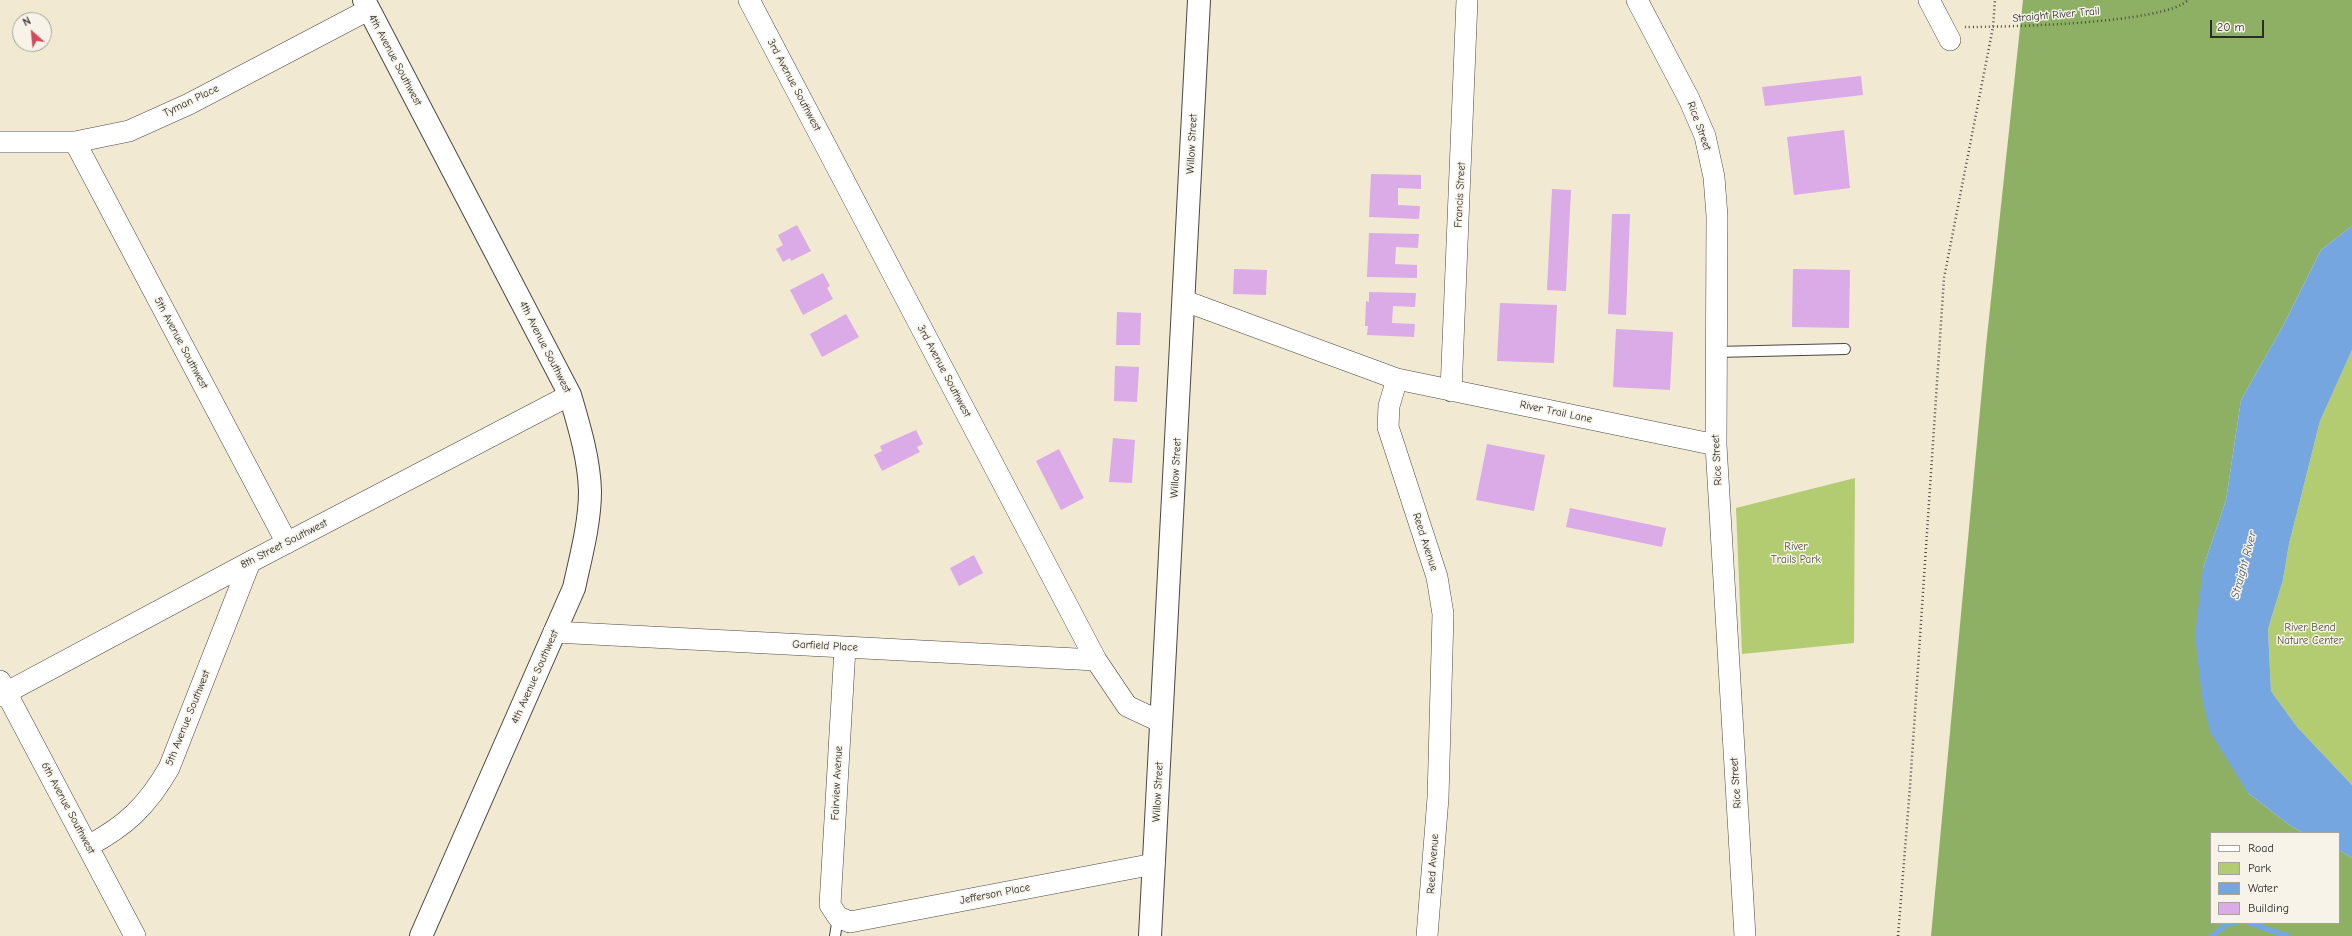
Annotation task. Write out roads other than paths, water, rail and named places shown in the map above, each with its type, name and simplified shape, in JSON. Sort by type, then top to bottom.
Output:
[{"type":"street","name":"3rd Avenue Southwest","points":[[749,0],[1096,660],[1127,706],[1162,722]]},
{"type":"street","name":"Willow Street","points":[[1150,936],[1185,301],[1199,0]]},
{"type":"street","name":"Francis Street","points":[[1451,391],[1468,0]]},
{"type":"street","name":"Rice Street","points":[[1637,0],[1689,99],[1704,136],[1714,177],[1717,216],[1716,445],[1745,936]]},
{"type":"street","points":[[1929,0],[1946,33]]},
{"type":"street","name":"Tyman Place","points":[[0,142],[75,142],[128,130],[189,104],[366,5]]},
{"type":"street","name":"4th Avenue Southwest","points":[[366,5],[570,395],[583,442],[590,491],[585,540],[574,588],[421,936]]},
{"type":"street","name":"5th Avenue Southwest","points":[[75,142],[287,543]]},
{"type":"street","points":[[1185,301],[1397,379]]},
{"type":"street","name":"River Trail Lane","points":[[1397,379],[1716,445]]},
{"type":"street","name":"Reed Avenue","points":[[1397,379],[1389,406],[1388,427],[1436,577],[1443,614],[1438,798],[1427,936]]},
{"type":"street","name":"8th Street Southwest","points":[[2,690],[570,395]]},
{"type":"street","name":"5th Avenue Southwest","points":[[88,846],[113,833],[135,815],[154,794],[169,768],[250,562]]},
{"type":"street","name":"Garfield Place","points":[[554,632],[1096,660]]},
{"type":"street","name":"Fairview Avenue","points":[[836,926],[830,905],[845,648]]},
{"type":"street","name":"6th Avenue Southwest","points":[[2,690],[88,846],[135,936]]},
{"type":"street","name":"Jefferson Place","points":[[836,926],[850,922],[1154,864]]},
{"type":"lane","points":[[1716,352],[1845,349]]},
{"type":"water","name":"Straight River","points":[[2352,226],[2352,350],[2320,421],[2289,544],[2283,580],[2268,629],[2271,691],[2297,727],[2352,785],[2352,858],[2340,851],[2340,832],[2302,832],[2292,827],[2248,793],[2210,732],[2202,697],[2195,636],[2203,568],[2226,500],[2241,400],[2284,324],[2321,250]]},
{"type":"waterway","points":[[2212,936],[2227,924]]},
{"type":"waterway","points":[[2252,924],[2288,936]]},
{"type":"park label","name":"River Trails Park","points":[[1796,553]]},
{"type":"park label","name":"River Bend Nature Center","points":[[2310,634]]}]
